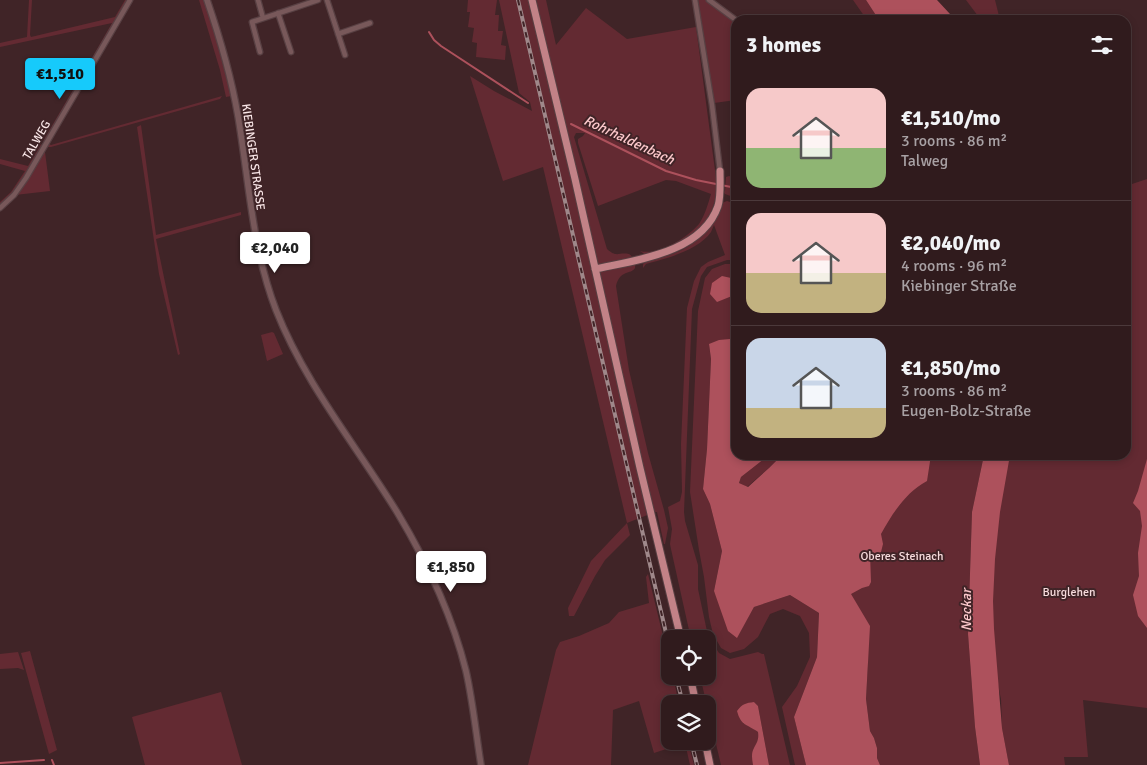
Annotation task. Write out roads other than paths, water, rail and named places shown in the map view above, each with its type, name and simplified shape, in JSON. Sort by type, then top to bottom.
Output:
[{"type":"main road","points":[[532,0],[679,630]]},
{"type":"main road","points":[[595,269],[655,256],[674,249],[698,235],[708,224],[718,206],[720,174]]},
{"type":"main road","points":[[707,750],[710,765]]},
{"type":"street","name":"TALWEG","points":[[0,208],[14,195],[26,178],[130,0]]},
{"type":"street","name":"KIEBINGER STRASSE","points":[[207,0],[218,35],[238,116],[256,239],[270,295],[303,367],[402,521],[430,572],[455,634],[466,673],[481,765]]},
{"type":"street","points":[[258,0],[264,18]]},
{"type":"street","points":[[260,52],[252,22],[318,0]]},
{"type":"street","points":[[327,0],[346,55]]},
{"type":"street","points":[[695,0],[712,105],[720,174]]},
{"type":"street","points":[[709,0],[731,16]]},
{"type":"street","points":[[278,13],[291,52]]},
{"type":"street","points":[[338,34],[370,22]]},
{"type":"waterway","name":"Rohrhaldenbach","points":[[429,32],[441,46],[528,103]]},
{"type":"waterway","name":"Rohrhaldenbach","points":[[571,124],[666,171],[696,180],[731,187]]},
{"type":"waterway","points":[[0,763],[44,760]]},
{"type":"waterway","points":[[52,760],[54,765]]},
{"type":"railway","points":[[518,0],[665,630]]},
{"type":"railway","points":[[678,685],[681,695]]},
{"type":"railway","points":[[693,750],[697,765]]},
{"type":"park label","name":"Oberes Steinach","points":[[902,556]]},
{"type":"park label","name":"Burglehen","points":[[1069,592]]},
{"type":"water label","name":"Neckar","points":[[966,610]]}]
